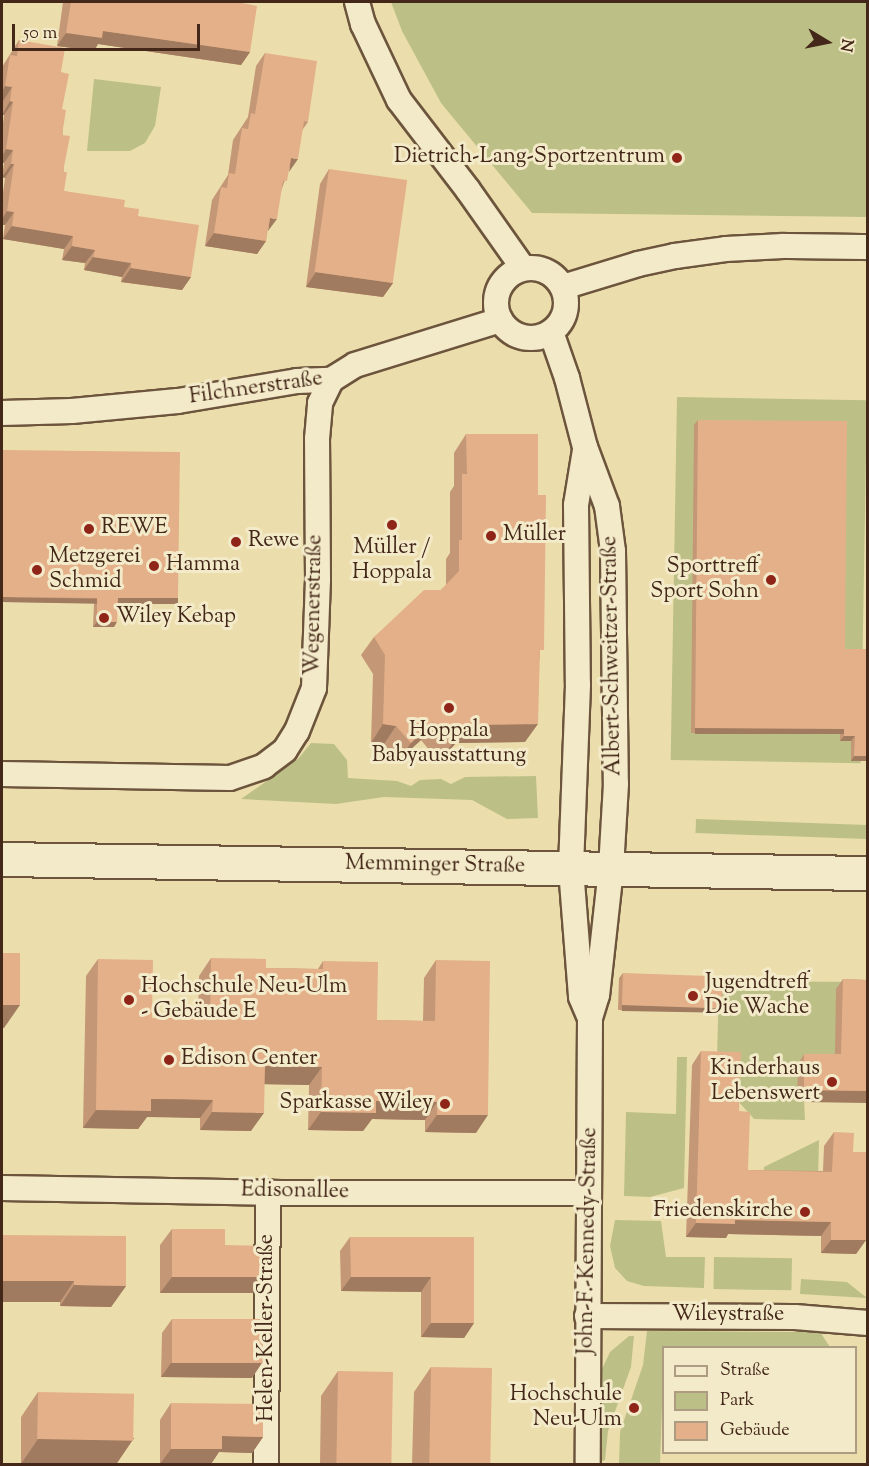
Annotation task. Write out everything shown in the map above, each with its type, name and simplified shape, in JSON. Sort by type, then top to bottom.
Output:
[{"type":"main road","name":"Memminger Straße","points":[[2,859],[867,873]]},
{"type":"street","points":[[357,2],[363,24],[399,100],[524,268]]},
{"type":"street","points":[[563,287],[638,264],[726,249],[867,247]]},
{"type":"street","points":[[524,268],[538,268],[549,272],[563,287],[566,296],[564,316],[551,332],[536,338],[519,336],[505,327],[500,320],[496,303],[499,287],[510,274],[524,268]]},
{"type":"street","name":"Filchnerstraße","points":[[2,413],[72,411],[158,403],[297,381],[331,380],[355,365],[500,320]]},
{"type":"street","name":"Albert-Schweitzer-Straße","points":[[551,332],[567,378],[585,447],[607,506],[614,551],[616,784],[611,869]]},
{"type":"street","name":"Wegenerstraße","points":[[2,774],[230,778],[264,766],[285,750],[297,731],[314,688],[318,580],[316,439],[320,403],[331,380]]},
{"type":"street","name":"Albert-Schweitzer-Straße","points":[[571,869],[578,685],[576,505],[585,447]]},
{"type":"street","name":"John-F.-Kennedy-Straße","points":[[571,869],[581,997],[590,1018]]},
{"type":"street","name":"John-F.-Kennedy-Straße","points":[[588,1464],[590,1018],[597,995],[611,869]]},
{"type":"street","name":"Edisonallee","points":[[2,1188],[589,1193]]},
{"type":"street","name":"Helen-Keller-Straße","points":[[266,1464],[268,1192]]},
{"type":"street","name":"Wileystraße","points":[[587,1316],[795,1317],[867,1323]]},
{"type":"green space","name":"Dietrich-Lang-Sportzentrum","points":[[391,2],[867,2],[867,217],[532,213],[441,103],[402,31]]},
{"type":"green space","points":[[94,79],[161,87],[155,126],[145,143],[130,151],[87,151]]},
{"type":"green space","name":"Sporttreff Sport Sohn","points":[[677,397],[867,400],[861,763],[671,760]]},
{"type":"green space","points":[[311,743],[334,744],[347,760],[348,778],[397,781],[411,786],[420,780],[441,779],[451,784],[465,777],[536,776],[538,818],[507,819],[472,800],[384,797],[336,804],[241,799],[298,759]]},
{"type":"green space","points":[[696,819],[867,825],[866,839],[696,833]]},
{"type":"green space","points":[[719,981],[867,982],[834,1064],[797,1100],[804,1100],[805,1120],[754,1119],[738,1101],[717,1058]]},
{"type":"green space","points":[[677,1057],[687,1057],[684,1188],[650,1197],[624,1196],[626,1112],[676,1114]]},
{"type":"green space","points":[[819,1140],[818,1178],[763,1178],[764,1167]]},
{"type":"green space","points":[[615,1220],[661,1221],[666,1257],[705,1257],[704,1288],[644,1286],[627,1281],[615,1268],[610,1246]]},
{"type":"green space","points":[[714,1257],[792,1258],[791,1290],[713,1289]]},
{"type":"green space","points":[[801,1279],[847,1282],[867,1298],[800,1294]]},
{"type":"green space","points":[[647,1331],[820,1332],[829,1346],[662,1346],[660,1464],[619,1464],[620,1432],[643,1365]]},
{"type":"green space","points":[[629,1336],[634,1336],[631,1367],[608,1431],[605,1460],[602,1461],[601,1371],[610,1352]]},
{"type":"building","points":[[71,2],[242,2],[257,6],[250,52],[103,31],[102,38],[66,33]]},
{"type":"building","points":[[19,40],[65,48],[61,72],[69,74],[62,109],[66,110],[62,135],[70,136],[63,172],[67,172],[64,191],[125,200],[124,207],[139,209],[138,216],[199,225],[191,277],[131,268],[131,263],[93,257],[95,250],[72,246],[73,236],[12,226],[14,212],[7,211],[14,164],[11,164],[13,150],[6,149],[13,102],[10,101],[12,87],[5,86],[10,55],[17,56]]},
{"type":"building","points":[[265,53],[317,61],[308,122],[304,121],[298,159],[291,158],[287,181],[283,181],[277,219],[270,218],[266,241],[214,233],[221,187],[227,188],[229,173],[235,174],[242,128],[248,129],[251,113],[255,114]]},
{"type":"building","points":[[329,169],[407,180],[393,283],[315,272]]},
{"type":"building","name":"Sporttreff Sport Sohn","points":[[698,420],[847,421],[845,649],[867,649],[867,756],[854,756],[855,736],[844,736],[844,729],[695,728]]},
{"type":"building","points":[[466,434],[538,434],[538,495],[546,495],[544,650],[540,650],[538,724],[469,725],[452,744],[433,722],[411,743],[396,726],[383,724],[385,655],[374,637],[424,590],[441,590],[459,571],[459,540],[462,540],[462,474],[467,474]]},
{"type":"building","name":"REWE","points":[[2,450],[180,452],[178,598],[118,598],[117,622],[97,622],[97,598],[2,597]]},
{"type":"building","points":[[2,953],[20,953],[20,1005],[2,1005]]},
{"type":"building","points":[[211,958],[266,959],[266,968],[323,969],[323,961],[378,962],[377,1020],[435,1021],[436,960],[490,961],[488,1115],[437,1115],[437,1102],[376,1101],[376,1113],[321,1112],[322,1067],[265,1066],[264,1113],[212,1112],[213,1100],[182,1099],[151,1099],[151,1111],[96,1110],[98,959],[153,960],[152,1018],[210,1019]]},
{"type":"building","points":[[623,973],[723,976],[722,1008],[622,1005]]},
{"type":"building","name":"Kinderhaus Lebenswert","points":[[843,979],[867,980],[867,1091],[804,1090],[804,1054],[841,1054]]},
{"type":"building","points":[[701,1051],[741,1052],[739,1111],[750,1112],[748,1170],[832,1172],[834,1132],[854,1133],[853,1152],[867,1152],[866,1240],[831,1240],[831,1222],[735,1220],[735,1224],[696,1223]]},
{"type":"building","points":[[172,1229],[225,1229],[225,1245],[265,1246],[264,1277],[172,1277]]},
{"type":"building","points":[[2,1235],[126,1236],[126,1286],[74,1285],[74,1281],[2,1281]]},
{"type":"building","points":[[350,1237],[474,1237],[474,1323],[431,1323],[431,1277],[351,1277]]},
{"type":"building","points":[[172,1319],[263,1319],[263,1363],[172,1363]]},
{"type":"building","points":[[431,1367],[492,1368],[490,1464],[429,1464]]},
{"type":"building","points":[[338,1371],[393,1372],[391,1464],[336,1464]]},
{"type":"building","points":[[38,1392],[134,1394],[133,1441],[37,1439]]},
{"type":"building","points":[[171,1403],[263,1404],[263,1437],[222,1436],[222,1449],[171,1449]]},
{"type":"place","name":"Dietrich-Lang-Sportzentrum","points":[[677,158]]},
{"type":"place","name":"Müller / Hoppala","points":[[392,525]]},
{"type":"place","name":"REWE","points":[[89,529]]},
{"type":"place","name":"Müller","points":[[491,536]]},
{"type":"place","name":"Rewe","points":[[236,542]]},
{"type":"place","name":"Hamma","points":[[154,566]]},
{"type":"place","name":"Metzgerei Schmid","points":[[37,570]]},
{"type":"place","name":"Sporttreff Sport Sohn","points":[[771,580]]},
{"type":"place","name":"Wiley Kebap","points":[[104,618]]},
{"type":"place","name":"Hoppala Babyausstattung","points":[[449,708]]},
{"type":"place","name":"Jugendtreff Die Wache","points":[[693,996]]},
{"type":"place","name":"Hochschule Neu-Ulm - Gebäude E","points":[[129,1000]]},
{"type":"place","name":"Edison Center","points":[[169,1060]]},
{"type":"place","name":"Kinderhaus Lebenswert","points":[[832,1082]]},
{"type":"place","name":"Sparkasse Wiley","points":[[445,1104]]},
{"type":"place","name":"Friedenskirche","points":[[805,1212]]},
{"type":"place","name":"Hochschule Neu-Ulm","points":[[634,1408]]}]
